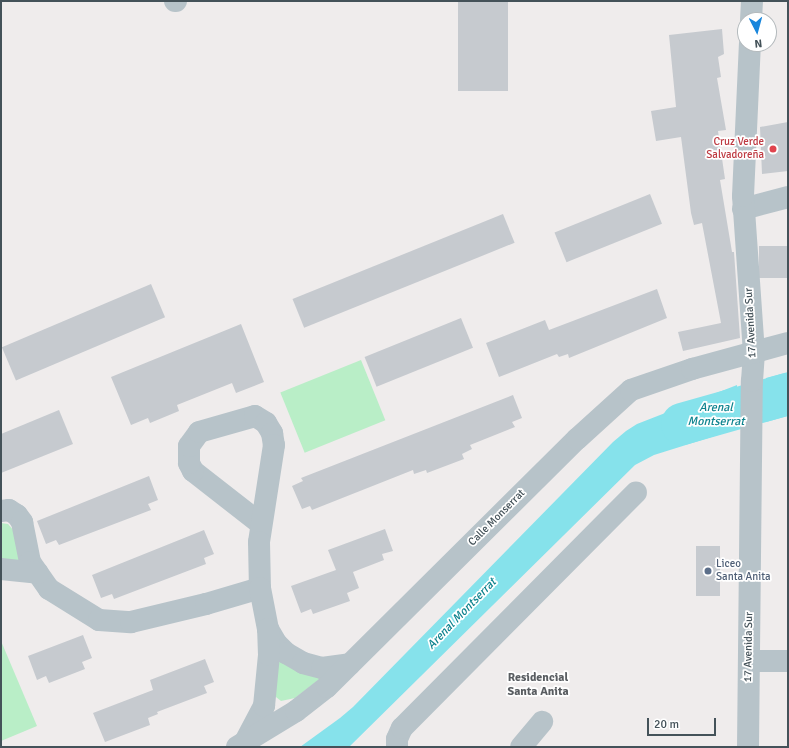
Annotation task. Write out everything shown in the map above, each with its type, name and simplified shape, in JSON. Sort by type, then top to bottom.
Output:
[{"type":"street","points":[[751,12],[752,1]]},
{"type":"street","name":"17 Avenida Sur","points":[[748,747],[752,381],[754,353],[743,209],[750,52]]},
{"type":"street","points":[[743,209],[788,197]]},
{"type":"street","name":"Calle Monserrat","points":[[241,745],[305,705],[327,687],[577,439],[632,390],[692,369],[788,343]]},
{"type":"street","points":[[241,745],[264,706],[269,655],[268,629],[260,588],[259,542],[274,445],[272,434],[266,423],[256,416],[199,432],[189,446],[188,459],[193,471],[261,524]]},
{"type":"street","points":[[398,747],[398,740],[402,728],[636,492]]},
{"type":"street","points":[[1,511],[9,510],[17,515],[22,522],[30,562],[48,589],[99,620],[131,622],[198,606],[260,588]]},
{"type":"street","points":[[1,568],[38,573]]},
{"type":"street","points":[[268,629],[276,643],[286,653],[303,663],[322,668],[350,664]]},
{"type":"street","points":[[749,661],[788,661]]},
{"type":"street","points":[[521,747],[542,722]]},
{"type":"green space","points":[[361,360],[385,420],[305,453],[280,393]]},
{"type":"green space","points":[[1,523],[8,524],[14,531],[24,563],[1,561]]},
{"type":"green space","points":[[1,641],[37,726],[1,741]]},
{"type":"green space","points":[[278,660],[321,678],[295,698],[281,701],[276,697],[275,693]]},
{"type":"water","name":"Arenal Montserrat","points":[[788,372],[788,416],[766,422],[766,378]]},
{"type":"water","name":"Arenal Montserrat","points":[[737,385],[737,429],[654,455],[635,465],[349,747],[300,747],[353,707],[613,442],[626,431],[637,424]]},
{"type":"building","points":[[458,1],[508,1],[508,91],[458,91]]},
{"type":"building","points":[[722,29],[724,54],[718,57],[721,77],[717,78],[726,130],[718,131],[725,179],[720,180],[732,252],[734,252],[740,338],[683,351],[678,332],[721,323],[702,223],[694,225],[691,213],[681,137],[656,141],[651,111],[676,107],[669,35]]},
{"type":"building","name":"Cruz Verde Salvadoreña","points":[[788,122],[788,171],[762,174],[760,127]]},
{"type":"building","points":[[650,194],[662,224],[566,262],[555,233]]},
{"type":"building","points":[[503,214],[515,243],[304,328],[293,299]]},
{"type":"building","points":[[759,246],[788,246],[788,278],[759,278]]},
{"type":"building","points":[[151,284],[165,317],[16,380],[2,347]]},
{"type":"building","points":[[657,289],[667,318],[569,358],[568,354],[559,357],[557,354],[499,377],[486,343],[545,320],[549,330]]},
{"type":"building","points":[[461,318],[473,348],[377,387],[365,357]]},
{"type":"building","points":[[241,324],[264,382],[236,393],[232,383],[177,405],[179,411],[150,423],[148,418],[131,425],[111,377]]},
{"type":"building","points":[[513,395],[522,418],[512,422],[515,427],[470,445],[472,449],[462,454],[464,459],[427,473],[426,470],[414,474],[413,470],[312,510],[310,506],[302,509],[292,486],[303,481],[301,478]]},
{"type":"building","points":[[59,410],[73,444],[1,473],[1,434]]},
{"type":"building","points":[[149,476],[158,500],[148,504],[151,510],[59,545],[56,540],[46,544],[37,521]]},
{"type":"building","points":[[385,529],[393,551],[382,554],[384,560],[353,572],[359,588],[347,593],[350,601],[313,614],[311,609],[301,613],[291,586],[336,570],[328,550]]},
{"type":"building","points":[[204,530],[214,554],[204,558],[206,564],[114,599],[112,594],[101,598],[92,575]]},
{"type":"building","name":"Liceo Santa Anita","points":[[696,546],[720,546],[720,596],[696,596]]},
{"type":"building","points":[[83,635],[92,658],[82,662],[85,669],[49,683],[46,676],[37,680],[28,656]]},
{"type":"building","points":[[205,659],[214,682],[204,686],[207,693],[157,712],[158,714],[148,718],[150,725],[105,742],[93,713],[153,690],[150,680]]},
{"type":"waterway","name":"Arenal Montserrat","points":[[682,424],[788,394]]},
{"type":"place","name":"Cruz Verde Salvadoreña","points":[[773,149]]},
{"type":"place","name":"Liceo Santa Anita","points":[[708,571]]},
{"type":"district","name":"Residencial Santa Anita","points":[[538,685]]}]
